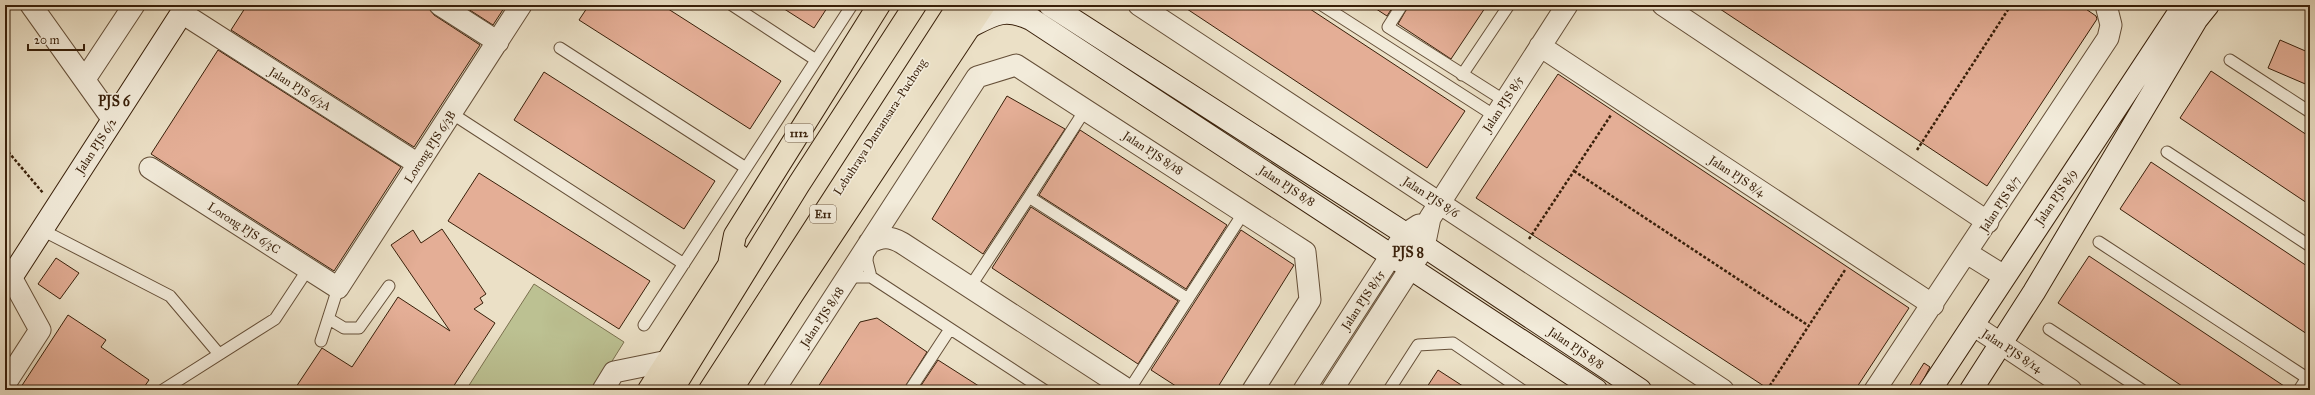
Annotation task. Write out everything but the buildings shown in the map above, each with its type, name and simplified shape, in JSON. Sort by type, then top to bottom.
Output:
[{"type":"highway","name":"1112","points":[[729,265],[735,235],[879,5]]},
{"type":"highway","points":[[672,390],[799,184],[915,5]]},
{"type":"highway","name":"Lebuhraya Damansara–Puchong","points":[[710,390],[959,5]]},
{"type":"highway","points":[[731,390],[984,5]]},
{"type":"highway","points":[[649,390],[729,265],[799,184]]},
{"type":"street","points":[[31,5],[113,120]]},
{"type":"street","points":[[85,79],[134,5]]},
{"type":"street","points":[[440,5],[498,42]]},
{"type":"street","name":"Lorong PJS 6/3B","points":[[338,288],[521,5]]},
{"type":"street","name":"Jalan PJS 8/8","points":[[1050,5],[1405,234],[1640,390]]},
{"type":"street","name":"Jalan PJS 8/6","points":[[1139,5],[1435,211],[1518,255],[1723,390]]},
{"type":"street","name":"Jalan PJS 8/5","points":[[1435,211],[1567,5]]},
{"type":"street","points":[[1663,5],[1988,222]]},
{"type":"street","name":"Jalan PJS 8/9","points":[[1930,390],[2184,5]]},
{"type":"street","points":[[1971,390],[2002,344],[2196,20],[2208,5]]},
{"type":"street","name":"Jalan PJS 6/2","points":[[8,282],[184,9]]},
{"type":"street","name":"Jalan PJS 6/3A","points":[[184,9],[418,164]]},
{"type":"street","name":"Jalan PJS 8/7","points":[[1875,390],[1967,254],[2108,38],[2111,25],[2108,9]]},
{"type":"street","name":"Jalan PJS 8/8","points":[[971,26],[992,15],[1005,12],[1017,12],[1031,19],[1596,390]]},
{"type":"street","name":"Jalan PJS 8/4","points":[[1540,46],[1933,305]]},
{"type":"street","name":"Jalan PJS 8/18","points":[[774,390],[977,77],[1016,65],[1306,252],[1310,300],[1253,390]]},
{"type":"street","name":"Lorong PJS 6/3C","points":[[150,168],[338,288]]},
{"type":"street","name":"Jalan PJS 8/18","points":[[902,243],[900,211],[905,188]]},
{"type":"street","name":"Jalan PJS 8/15","points":[[1304,390],[1405,234],[1435,211]]},
{"type":"street","name":"Jalan PJS 8/15","points":[[1332,390],[1424,247],[1435,211]]},
{"type":"street","points":[[869,243],[878,238],[891,237],[902,243],[1128,390]]},
{"type":"street","points":[[1967,254],[2004,276]]},
{"type":"street","points":[[5,384],[40,330],[8,282]]},
{"type":"street","name":"Jalan PJS 8/14","points":[[1973,325],[2069,389]]},
{"type":"street","points":[[603,390],[614,372],[668,361]]},
{"type":"lane","points":[[732,5],[816,60]]},
{"type":"lane","points":[[644,325],[852,5]]},
{"type":"lane","points":[[1322,5],[1500,109]]},
{"type":"lane","points":[[1402,5],[1388,27],[1462,74],[1500,109]]},
{"type":"lane","points":[[1462,74],[1509,5]]},
{"type":"lane","points":[[560,48],[746,168]]},
{"type":"lane","points":[[2230,60],[2310,112]]},
{"type":"lane","points":[[970,288],[1085,110]]},
{"type":"lane","points":[[451,113],[684,264]]},
{"type":"lane","points":[[2167,152],[2310,246]]},
{"type":"lane","points":[[1029,197],[1188,299]]},
{"type":"lane","points":[[1128,390],[1244,212]]},
{"type":"lane","points":[[42,230],[170,296],[218,354]]},
{"type":"lane","points":[[2099,242],[2308,376],[2299,390]]},
{"type":"lane","points":[[869,243],[867,261],[871,277]]},
{"type":"lane","points":[[163,390],[218,354],[275,320],[308,270]]},
{"type":"lane","points":[[847,278],[871,277],[1044,390]]},
{"type":"lane","points":[[329,318],[344,328],[359,328],[389,286]]},
{"type":"lane","points":[[321,341],[338,288]]},
{"type":"lane","points":[[910,390],[950,329]]},
{"type":"lane","points":[[2048,329],[2142,390]]},
{"type":"lane","points":[[1389,390],[1418,345],[1452,344],[1517,388]]},
{"type":"path","points":[[1906,167],[2012,5]]},
{"type":"path","points":[[1518,255],[1621,100]]},
{"type":"path","points":[[5,148],[55,209]]},
{"type":"path","points":[[1574,171],[1809,326]]},
{"type":"path","points":[[1767,390],[1855,254]]},
{"type":"green space","points":[[534,284],[624,342],[594,390],[466,390]]},
{"type":"district","name":"PJS 6","points":[[114,101]]},
{"type":"district","name":"PJS 8","points":[[1408,252]]}]
